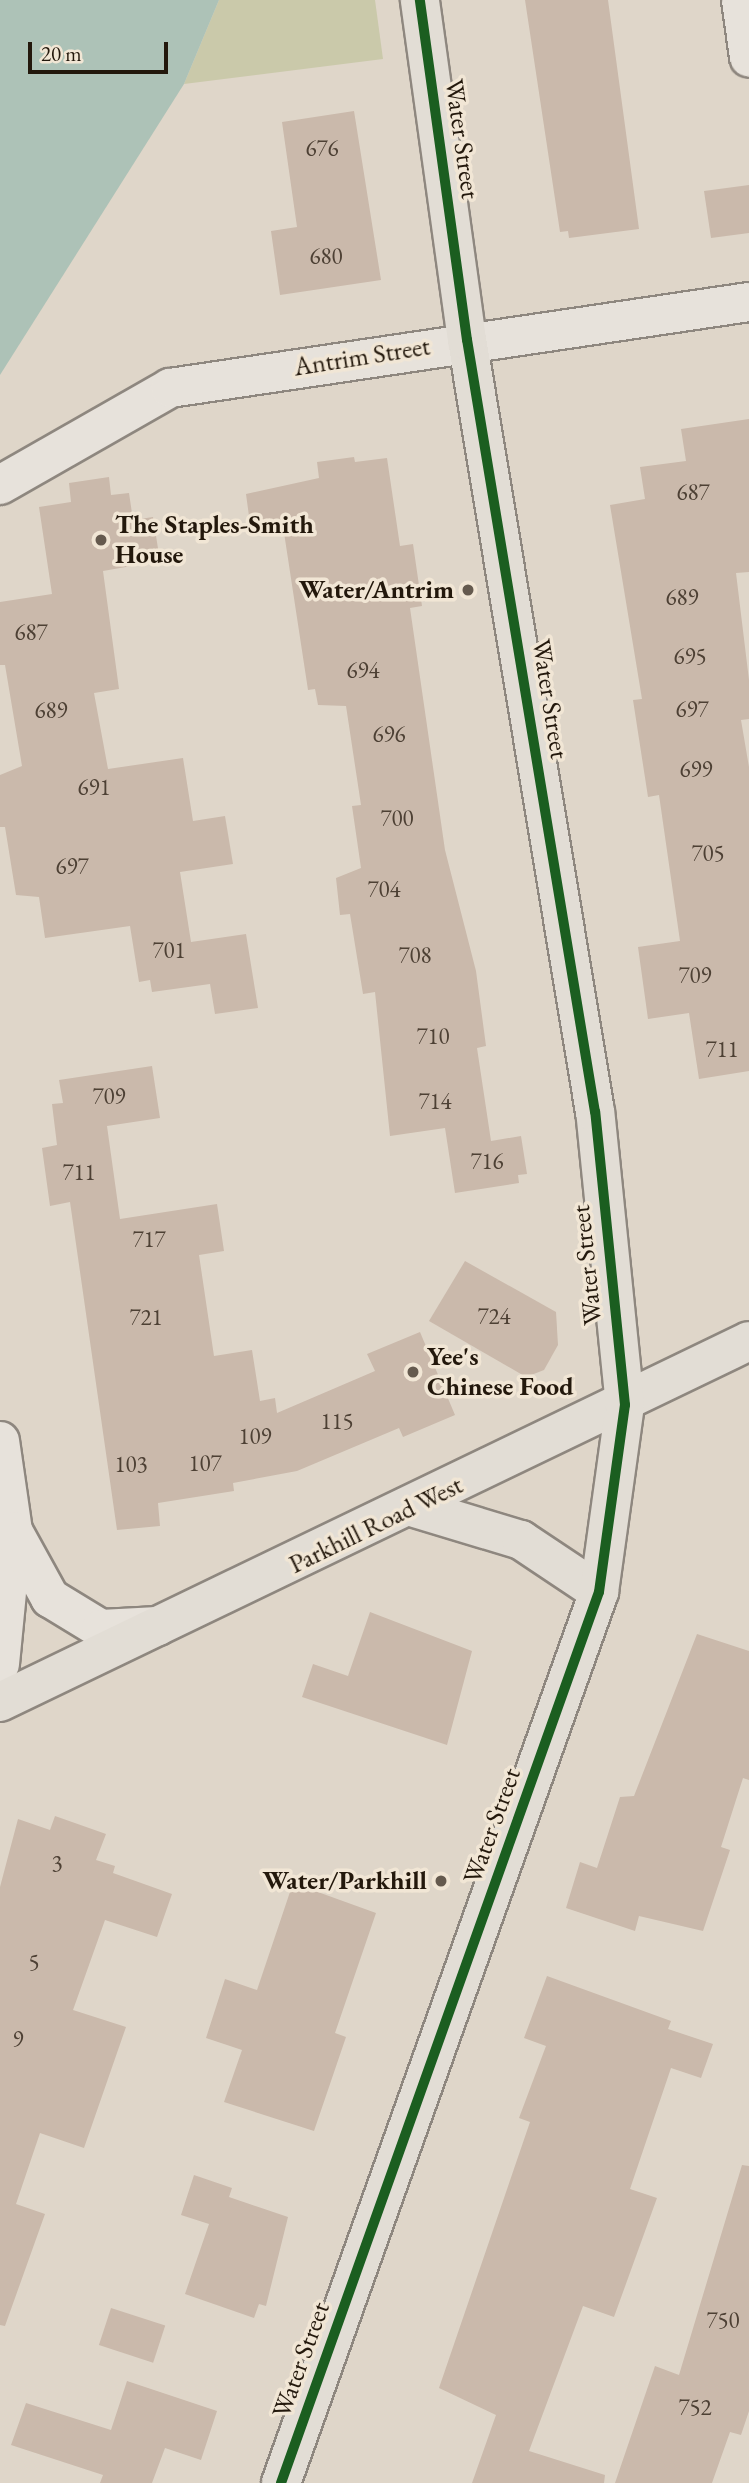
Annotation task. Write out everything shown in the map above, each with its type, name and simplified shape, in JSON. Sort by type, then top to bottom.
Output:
[{"type":"main road","name":"Water Street","points":[[281,2483],[599,1592],[625,1405],[595,1112],[467,340],[420,0]]},
{"type":"main road","name":"Parkhill Road West","points":[[0,1702],[415,1508],[749,1341]]},
{"type":"main road","points":[[415,1508],[520,1540],[599,1592]]},
{"type":"street","points":[[741,0],[749,57]]},
{"type":"street","name":"Antrim Street","points":[[0,485],[170,387],[467,340],[749,302]]},
{"type":"street","points":[[0,1441],[13,1531],[0,1664]]},
{"type":"street","points":[[13,1531],[50,1598],[101,1629],[160,1626]]},
{"type":"green space","points":[[219,0],[375,0],[383,59],[184,84]]},
{"type":"shaded area","points":[[0,0],[219,0],[184,84],[0,375]]},
{"type":"building","points":[[525,0],[608,0],[639,229],[569,238],[568,231],[560,232]]},
{"type":"building","points":[[354,111],[381,280],[280,295],[271,231],[297,227],[282,122]]},
{"type":"building","points":[[749,185],[749,233],[711,238],[704,191]]},
{"type":"building","points":[[749,419],[749,572],[736,573],[749,680],[749,719],[741,720],[749,767],[749,1071],[699,1079],[689,1013],[648,1019],[638,947],[680,941],[659,795],[648,797],[633,700],[642,699],[610,505],[645,499],[640,467],[686,461],[681,429]]},
{"type":"building","points":[[354,457],[355,462],[387,458],[400,546],[413,544],[422,606],[410,608],[445,850],[476,971],[486,1046],[477,1048],[491,1141],[521,1136],[527,1174],[518,1175],[519,1183],[455,1193],[445,1128],[390,1136],[375,992],[363,994],[350,914],[340,915],[336,878],[361,868],[352,806],[361,805],[346,706],[318,705],[315,689],[308,690],[283,526],[251,531],[246,494],[319,478],[317,462]]},
{"type":"building","points":[[109,477],[111,495],[129,493],[133,520],[153,517],[160,561],[103,571],[119,689],[94,693],[108,769],[183,758],[193,821],[225,816],[233,864],[180,872],[191,942],[246,934],[258,1008],[215,1014],[210,984],[152,992],[150,980],[139,982],[130,926],[45,938],[39,897],[16,895],[5,827],[0,827],[0,775],[22,766],[5,665],[0,665],[0,602],[52,594],[39,507],[71,502],[69,483]]},
{"type":"building","points":[[152,1066],[160,1118],[107,1126],[120,1219],[217,1204],[224,1251],[199,1255],[214,1356],[252,1350],[260,1401],[275,1398],[277,1413],[375,1371],[367,1354],[420,1332],[455,1415],[403,1437],[399,1428],[297,1471],[233,1483],[234,1491],[158,1503],[160,1526],[117,1530],[70,1202],[50,1206],[42,1148],[57,1145],[52,1104],[63,1103],[59,1080]]},
{"type":"building","points":[[465,1261],[556,1312],[558,1345],[544,1370],[526,1377],[429,1321]]},
{"type":"building","points":[[370,1612],[472,1651],[447,1745],[302,1697],[313,1664],[348,1676]]},
{"type":"building","points":[[697,1634],[749,1651],[749,1780],[743,1778],[721,1847],[730,1850],[703,1931],[639,1916],[635,1931],[566,1908],[580,1862],[597,1868],[620,1797],[634,1796]]},
{"type":"building","points":[[55,1816],[106,1834],[96,1860],[115,1866],[113,1873],[172,1894],[157,1937],[105,1920],[73,2010],[126,2027],[84,2148],[40,2133],[16,2204],[45,2214],[5,2326],[0,2325],[0,1887],[18,1819],[50,1830]]},
{"type":"building","points":[[293,1883],[376,1913],[335,2033],[346,2037],[314,2131],[224,2102],[242,2050],[206,2038],[225,1979],[257,1990]]},
{"type":"building","points":[[547,1976],[671,2021],[668,2029],[713,2044],[701,2078],[671,2068],[630,2189],[657,2198],[614,2317],[583,2306],[529,2451],[605,2475],[604,2483],[472,2483],[496,2415],[439,2388],[530,2122],[519,2118],[546,2046],[524,2038]]},
{"type":"building","points":[[742,2165],[749,2166],[749,2411],[741,2435],[730,2432],[712,2483],[615,2483],[655,2366],[679,2375]]},
{"type":"building","points":[[194,2175],[232,2188],[229,2197],[288,2217],[266,2306],[259,2304],[254,2318],[185,2294],[209,2224],[181,2215]]},
{"type":"building","points":[[111,2308],[165,2326],[153,2363],[99,2345]]},
{"type":"building","points":[[127,2381],[217,2411],[201,2460],[165,2448],[152,2483],[100,2483],[103,2475],[11,2445],[26,2403],[111,2430]]},
{"type":"cycle path","points":[[281,2483],[599,1592],[625,1405],[595,1112],[467,340],[420,0]]},
{"type":"place","name":"The Staples-Smith House","points":[[101,540]]},
{"type":"place","name":"Water/Antrim","points":[[468,590]]},
{"type":"place","name":"Yee's Chinese Food","points":[[413,1372]]},
{"type":"place","name":"Water/Parkhill","points":[[441,1881]]}]
